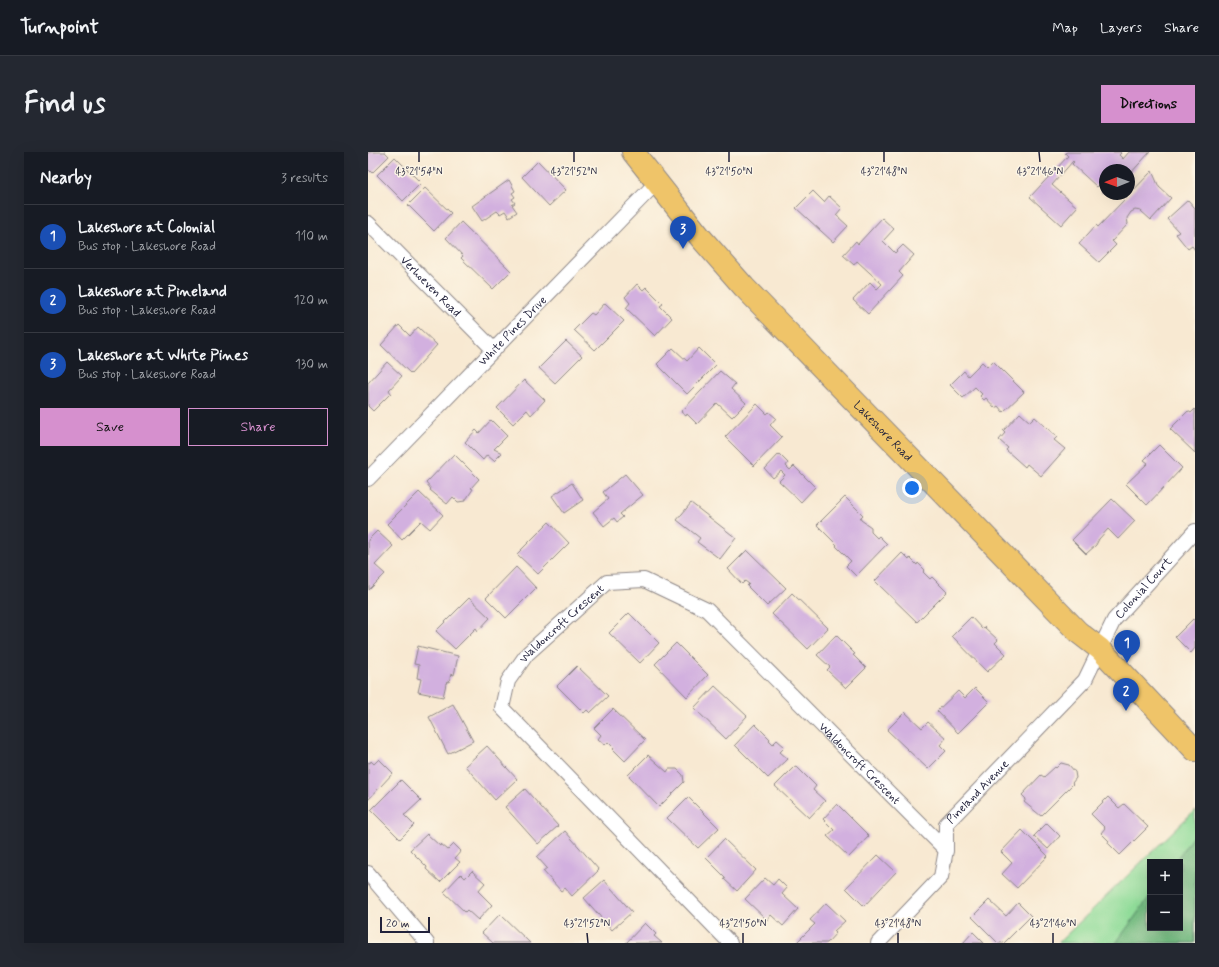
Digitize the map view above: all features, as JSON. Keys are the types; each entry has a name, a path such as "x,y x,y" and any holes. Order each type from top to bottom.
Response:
{"main road":[{"name":"Lakeshore Road","path":"634,152 701,238 760,304 1078,632 1100,649 1195,750"}],"street":[{"name":"White Pines Drive","path":"368,479 657,182"},
{"name":"Verhoeven Road","path":"368,223 494,350"},
{"name":"Colonial Court","path":"1100,649 1114,620 1195,531"},
{"name":"Waldoncroft Crescent","path":"730,943 502,708 508,681 527,654 607,582 644,580 707,610 946,850"},
{"name":"Pineland Avenue","path":"878,943 940,877 946,850 946,824 1085,680 1100,649"},
{"path":"368,873 427,943"}],"green space":[{"path":"1195,810 1195,943 1058,943"},
{"path":"1195,833 1195,943 1116,943 1147,900 1147,931 1183,931 1183,859 1177,859"}],"building":[{"path":"368,152 385,152 389,156 372,173 368,169"},
{"path":"1120,152 1121,153 1119,155 1123,159 1129,152 1150,152 1135,168 1135,164 1099,164 1099,185 1097,187 1072,164 1074,162 1073,161 1052,185 1077,207 1061,225 1030,197 1068,156 1065,153"},
{"path":"395,157 421,183 403,201 377,175"},
{"path":"538,161 566,190 549,206 522,177"},
{"path":"1152,171 1159,187 1171,198 1151,220 1141,211 1135,210 1131,212 1127,218 1128,224 1112,241 1116,245 1099,262 1079,244 1096,225 1098,227 1124,200 1135,200 1135,189"},
{"path":"509,180 515,191 512,193 515,197 512,199 515,203 512,205 517,212 509,217 505,211 500,214 497,211 482,221 472,206"},
{"path":"425,188 451,213 434,231 408,205"},
{"path":"813,191 824,202 829,196 842,208 836,215 848,226 833,242 796,208"},
{"path":"1188,200 1195,208 1195,250 1192,246 1188,249 1176,234 1179,232 1167,219"},
{"path":"882,218 894,229 883,241 895,253 903,245 914,255 899,272 903,276 868,314 853,300 870,282 877,289 882,284 857,261 854,265 843,255 856,241 858,244"},
{"path":"461,222 511,271 493,289 461,258 463,256 446,238"},
{"path":"637,284 643,290 646,287 663,304 660,306 672,318 655,336 626,308 630,303 625,297"},
{"path":"605,303 624,321 595,350 574,330 591,313 594,315"},
{"path":"399,325 410,336 418,327 437,345 411,374 381,345"},
{"path":"566,341 582,356 555,383 539,368"},
{"path":"673,348 687,361 699,348 716,365 687,394 657,364"},
{"path":"993,361 1024,392 1003,412 998,406 995,408 986,398 984,400 980,396 982,394 975,387 963,398 950,385 964,371 968,376 982,362 987,367"},
{"path":"387,362 402,376 389,390 391,393 373,411 368,406 368,383"},
{"path":"720,371 735,384 731,389 746,403 732,417 717,403 697,424 687,414 686,416 681,412"},
{"path":"524,380 545,400 531,415 527,410 513,424 497,408"},
{"path":"757,404 767,414 769,412 776,418 770,425 782,437 754,466 725,437"},
{"path":"1195,409 1195,453 1170,429 1188,411 1191,413"},
{"path":"1020,413 1030,422 1035,417 1057,437 1054,440 1065,449 1041,476 1027,464 1025,467 1006,450 1008,448 999,440 1005,433 1003,431"},
{"path":"491,420 507,436 494,449 502,453 494,461 487,455 483,460 465,442 476,430 479,433"},
{"path":"1159,445 1182,468 1147,505 1126,484 1148,463 1144,460"},
{"path":"454,454 479,479 471,488 473,489 465,501 458,502 453,497 447,504 430,490 431,489 426,483"},
{"path":"779,454 788,463 786,466 790,470 794,466 815,487 801,502 779,481 785,475 781,471 773,478 765,469"},
{"path":"625,474 643,495 620,514 623,517 617,522 614,518 604,526 593,512 608,499 603,492"},
{"path":"572,483 583,500 564,513 552,496"},
{"path":"419,492 443,515 430,529 421,521 402,540 387,524"},
{"path":"845,497 863,515 860,518 871,527 871,532 877,538 879,536 887,544 856,576 846,566 851,561 817,525"},
{"path":"1112,499 1135,521 1118,539 1108,529 1096,545 1086,554 1072,540"},
{"path":"691,503 736,538 720,559 697,542 700,538 677,520"},
{"path":"549,522 569,543 538,574 517,554"},
{"path":"377,531 393,546 375,565 385,574 369,590 368,540"},
{"path":"747,550 786,588 767,606 747,586 749,584 745,581 742,584 728,569"},
{"path":"902,553 917,565 918,563 925,570 923,572 930,579 932,577 947,592 917,622 875,581"},
{"path":"516,567 536,588 506,618 486,598"},
{"path":"792,593 828,628 808,649 772,614"},
{"path":"469,598 490,618 478,631 476,628 455,649 436,631"},
{"path":"629,613 659,643 640,663 609,633"},
{"path":"971,617 982,629 984,627 998,640 995,643 1006,654 987,672 952,636"},
{"path":"1193,619 1195,621 1195,648 1191,653 1175,637"},
{"path":"836,635 855,654 853,655 866,668 846,688 827,670 830,667 817,655"},
{"path":"676,643 708,675 687,697 655,664"},
{"path":"418,646 458,656 454,675 451,674 449,682 447,681 443,697 418,692 421,679 417,678 419,665 414,664"},
{"path":"577,666 608,696 590,713 587,710 584,713 557,686"},
{"path":"715,686 747,716 726,739 694,708"},
{"path":"975,688 989,702 958,733 937,711 958,691 965,698"},
{"path":"453,704 473,741 448,754 429,717"},
{"path":"613,709 645,740 625,761 608,742 605,745 598,739 601,735 594,728"},
{"path":"905,712 922,728 928,722 946,738 940,745 946,751 928,769 887,730"},
{"path":"755,724 773,744 777,740 785,747 780,752 788,759 768,778 735,745"},
{"path":"487,746 517,779 495,800 465,766"},
{"path":"648,755 667,772 669,769 677,769 683,775 684,782 659,807 628,775"},
{"path":"379,759 393,773 368,800 368,762 370,763 371,761 374,764"},
{"path":"1061,763 1069,765 1075,772 1076,778 1072,783 1073,784 1041,816 1024,802 1026,799 1022,795 1041,775 1044,777"},
{"path":"796,766 816,786 813,790 825,801 809,818 775,786"},
{"path":"401,780 421,800 404,815 414,825 400,839 371,810"},
{"path":"525,789 558,826 538,844 505,807"},
{"path":"688,797 719,828 698,848 667,818"},
{"path":"1108,797 1119,808 1124,804 1148,827 1120,855 1108,843 1109,841 1101,833 1105,828 1091,814"},
{"path":"837,804 869,836 849,857 827,836 834,830 823,819"},
{"path":"1047,823 1060,836 1048,849 1034,836"},
{"path":"1022,830 1048,856 1017,888 1002,874 1012,863 1001,852"},
{"path":"565,831 599,870 572,896 565,888 561,891 543,871 547,868 537,857"},
{"path":"427,834 440,846 441,844 448,850 454,844 461,851 455,858 460,862 440,882 426,869 427,867 410,850"},
{"path":"724,839 756,870 737,891 724,879 726,878 706,858"},
{"path":"878,855 896,872 864,906 846,888"},
{"path":"472,871 485,883 478,891 492,905 478,920 467,910 465,912 444,892 461,874 465,878"},
{"path":"765,878 773,885 778,879 787,888 782,894 798,909 783,926 771,915 767,920 745,899"},
{"path":"604,880 632,912 612,930 584,898"},
{"path":"989,900 1006,916 1018,903 1031,916 1004,943 998,943 972,917"},
{"path":"826,903 845,921 834,931 836,933 827,943 796,943 815,924 810,920"},
{"path":"500,914 530,943 493,943 482,933"},
{"path":"645,923 656,934 654,936 662,943 626,943"},
{"path":"973,932 984,943 963,943"}],"place":[{"name":"Lakeshore at White Pines","path":"683,249"},
{"name":"Lakeshore at Colonial","path":"1127,663"},
{"name":"Lakeshore at Pineland","path":"1126,711"}]}
